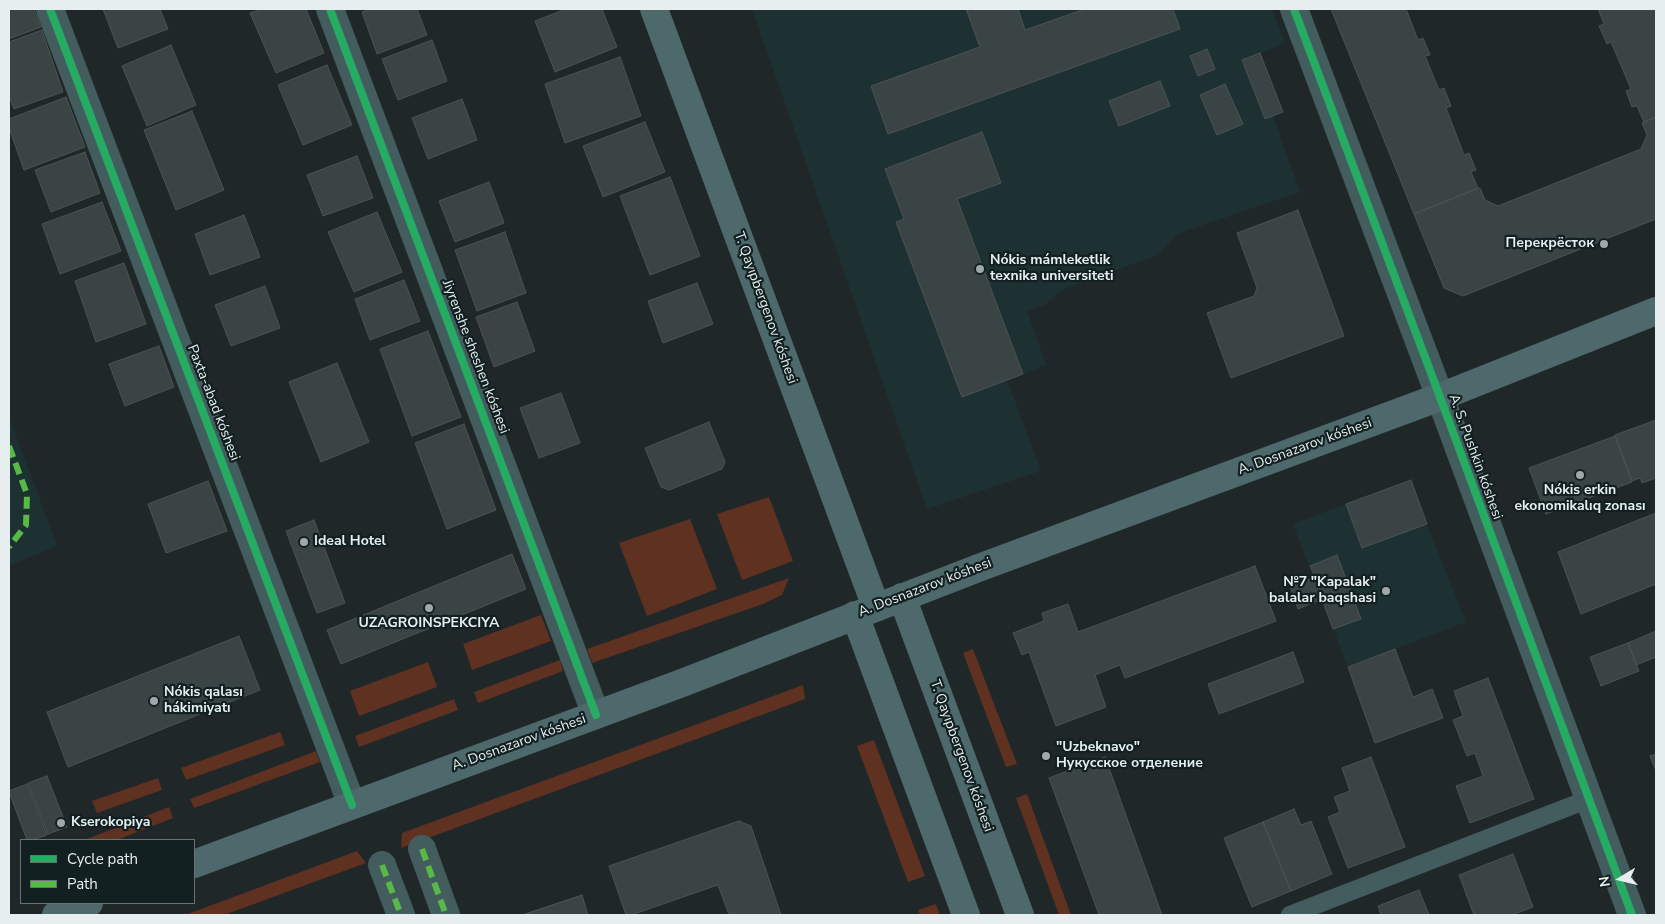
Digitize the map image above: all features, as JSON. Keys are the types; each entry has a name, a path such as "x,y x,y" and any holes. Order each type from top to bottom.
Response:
{"main road":[{"name":"T. Qayıpbergenov kóshesi","path":"654,9 866,611 966,915"},
{"name":"A. Dosnazarov kóshesi","path":"195,864 596,715 866,611 1440,397 1656,311"},
{"name":"T. Qayıpbergenov kóshesi","path":"902,598 1020,915"},
{"path":"56,915 86,904"}],"street":[{"name":"Paxta-abad kóshesi","path":"50,9 352,805"},
{"name":"Jiyrenshe sheshen kóshesi","path":"330,9 596,715"},
{"name":"A. S. Pushkin kóshesi","path":"1294,9 1632,915"},
{"path":"422,849 446,915"},
{"path":"382,865 401,915"}],"lane":[{"path":"1290,915 1589,799"}],"shaded area":[{"name":"Nókis mámleketlik texnika universiteti","path":"752,9 1272,9 1285,43 1242,61 1265,119 1273,116 1300,192 1177,234 1158,255 1063,289 1045,305 1027,311 1046,365 1007,380 1041,471 927,509"},
{"path":"9,416 57,546 9,566"},
{"path":"769,497 793,561 742,580 717,514"},
{"name":"№7 \"Kapalak\" balalar baqshasi","path":"1346,504 1362,548 1427,524 1466,622 1348,667 1293,524"},
{"path":"690,519 717,589 647,616 619,543"},
{"path":"789,578 782,595 763,604 592,663 587,649"},
{"path":"541,615 551,641 472,670 463,644"},
{"path":"973,649 1017,764 1006,767 963,653"},
{"path":"560,660 563,671 478,703 474,692"},
{"path":"428,662 437,687 359,716 350,691"},
{"path":"803,685 805,699 401,848 402,833"},
{"path":"454,699 458,710 359,747 355,736"},
{"path":"280,732 285,745 186,780 181,768"},
{"path":"874,740 925,876 908,882 857,746"},
{"path":"316,751 320,762 194,808 190,799"},
{"path":"158,778 162,790 97,813 92,801"},
{"path":"1027,794 1071,915 1059,915 1016,798"},
{"path":"169,807 173,818 120,839 87,839"},
{"path":"357,851 366,863 224,915 185,915"},
{"path":"936,904 940,915 920,915 918,910"}],"building":[{"path":"9,9 34,9 41,27 9,39"},
{"path":"103,9 160,9 168,29 118,48"},
{"path":"262,9 306,9 324,53 276,73 250,13"},
{"path":"371,9 417,9 427,35 377,54 362,12"},
{"path":"566,9 602,9 617,47 555,72 535,21"},
{"path":"966,9 1018,9 1025,30 1085,9 1173,9 1180,29 888,134 871,86 980,47"},
{"path":"1331,9 1406,9 1418,40 1423,38 1430,55 1425,56 1439,90 1444,88 1451,106 1446,108 1464,155 1469,153 1476,170 1471,172 1478,188 1414,214"},
{"path":"1598,9 1656,9 1656,117 1644,122 1637,106 1632,107 1626,91 1631,89 1611,42 1607,44 1599,26 1604,24"},
{"path":"42,30 63,92 14,109 9,96 9,42"},
{"path":"432,40 447,81 398,100 382,59"},
{"path":"171,45 196,105 147,126 122,66"},
{"path":"1207,49 1215,69 1198,76 1190,56"},
{"path":"1260,53 1283,112 1265,119 1242,60"},
{"path":"620,57 641,116 565,143 545,84"},
{"path":"327,65 352,125 303,145 278,85"},
{"path":"1160,81 1170,106 1119,126 1109,101"},
{"path":"1225,84 1243,124 1217,135 1200,95"},
{"path":"66,97 85,147 24,170 9,128 9,119"},
{"path":"462,99 477,140 428,159 412,118"},
{"path":"192,111 224,190 176,210 144,130"},
{"path":"1656,117 1656,219 1463,296 1444,288 1414,214 1480,188 1485,200 1498,206 1641,149 1647,135 1642,123"},
{"path":"645,122 665,172 603,197 583,146"},
{"path":"982,132 1001,183 957,199 1023,374 962,397 896,222 904,219 885,169"},
{"path":"85,152 100,193 51,212 35,170"},
{"path":"357,156 373,198 323,216 307,175"},
{"path":"670,177 700,256 650,275 620,196"},
{"path":"489,182 504,223 455,242 439,201"},
{"path":"102,202 121,251 60,274 42,224"},
{"path":"1298,210 1344,336 1231,378 1207,313 1254,296 1257,288 1237,233"},
{"path":"377,212 402,272 354,292 328,232"},
{"path":"244,215 260,257 210,275 195,234"},
{"path":"505,232 526,293 477,311 455,250"},
{"path":"124,263 146,324 96,342 75,281"},
{"path":"404,280 420,321 370,340 355,299"},
{"path":"697,283 713,324 663,343 648,301"},
{"path":"265,286 280,328 231,346 215,305"},
{"path":"517,302 535,351 494,367 476,317"},
{"path":"428,331 461,417 412,436 380,349"},
{"path":"159,346 174,387 125,406 109,364"},
{"path":"337,363 369,442 321,462 289,382"},
{"path":"561,393 580,443 539,458 520,408"},
{"path":"1656,420 1656,478 1642,483 1640,478 1632,481 1615,435"},
{"path":"709,422 725,462 722,469 669,490 661,487 645,448"},
{"path":"464,424 496,510 447,529 415,443"},
{"name":"Nókis erkin ekonomikalıq zonası","path":"1615,436 1632,482 1546,514 1529,468"},
{"path":"1411,480 1427,524 1362,548 1346,504"},
{"path":"208,481 227,531 166,553 148,504"},
{"path":"1656,513 1656,584 1581,614 1558,552"},
{"path":"314,520 345,603 317,613 286,531"},
{"name":"UZAGROINSPEKCIYA","path":"512,554 526,589 341,664 327,630"},
{"path":"1337,555 1361,619 1333,629 1322,599 1298,609 1290,586 1315,577 1310,566"},
{"path":"1255,566 1276,621 1125,678 1120,665 1095,675 1106,707 1056,726 1029,652 1022,655 1013,633 1044,621 1042,613 1068,604 1078,632"},
{"path":"1656,631 1656,657 1636,665 1628,643"},
{"name":"Nókis qalası hákimiyatı","path":"239,636 260,690 68,767 47,712"},
{"path":"1628,643 1639,671 1601,686 1590,657"},
{"path":"1395,649 1413,697 1432,689 1443,718 1375,743 1348,667"},
{"path":"1293,652 1304,682 1219,714 1208,684"},
{"path":"1488,678 1534,799 1470,823 1456,786 1483,776 1475,753 1467,756 1453,720 1463,716 1454,691"},
{"path":"1656,754 1656,771 1650,756"},
{"path":"1105,757 1162,915 1099,915 1049,778"},
{"path":"1371,757 1405,847 1348,868 1328,817 1340,812 1334,797 1350,791 1342,768"},
{"path":"47,776 67,827 48,834 28,783"},
{"path":"27,784 47,835 35,839 27,839 9,791"},
{"path":"1294,809 1301,825 1311,821 1332,874 1291,891 1263,822"},
{"path":"739,821 751,826 781,915 729,915 718,885 631,915 626,915 609,866"},
{"path":"1263,822 1291,891 1252,907 1224,838"},
{"path":"1513,854 1533,907 1512,915 1474,915 1459,875"},
{"path":"1419,890 1429,915 1381,915 1378,906"},
{"path":"582,895 588,915 522,915"}],"marked path":[{"path":"9,446 27,494 26,525 9,547"},
{"path":"422,849 446,915"},
{"path":"382,865 401,915"}],"cycle path":[{"path":"50,9 352,805"},
{"path":"330,9 596,715"},
{"path":"1294,9 1632,915"}],"place":[{"name":"Перекрёсток","path":"1604,244"},
{"name":"Nókis mámleketlik texnika universiteti","path":"980,269"},
{"name":"Nókis erkin ekonomikalıq zonası","path":"1580,475"},
{"name":"Ideal Hotel","path":"304,542"},
{"name":"№7 \"Kapalak\" balalar baqshasi","path":"1386,591"},
{"name":"UZAGROINSPEKCIYA","path":"429,608"},
{"name":"Nókis qalası hákimiyatı","path":"154,701"},
{"name":"\"Uzbeknavo\" Нукусское отделение","path":"1046,756"},
{"name":"Kserokopiya","path":"61,823"}]}
